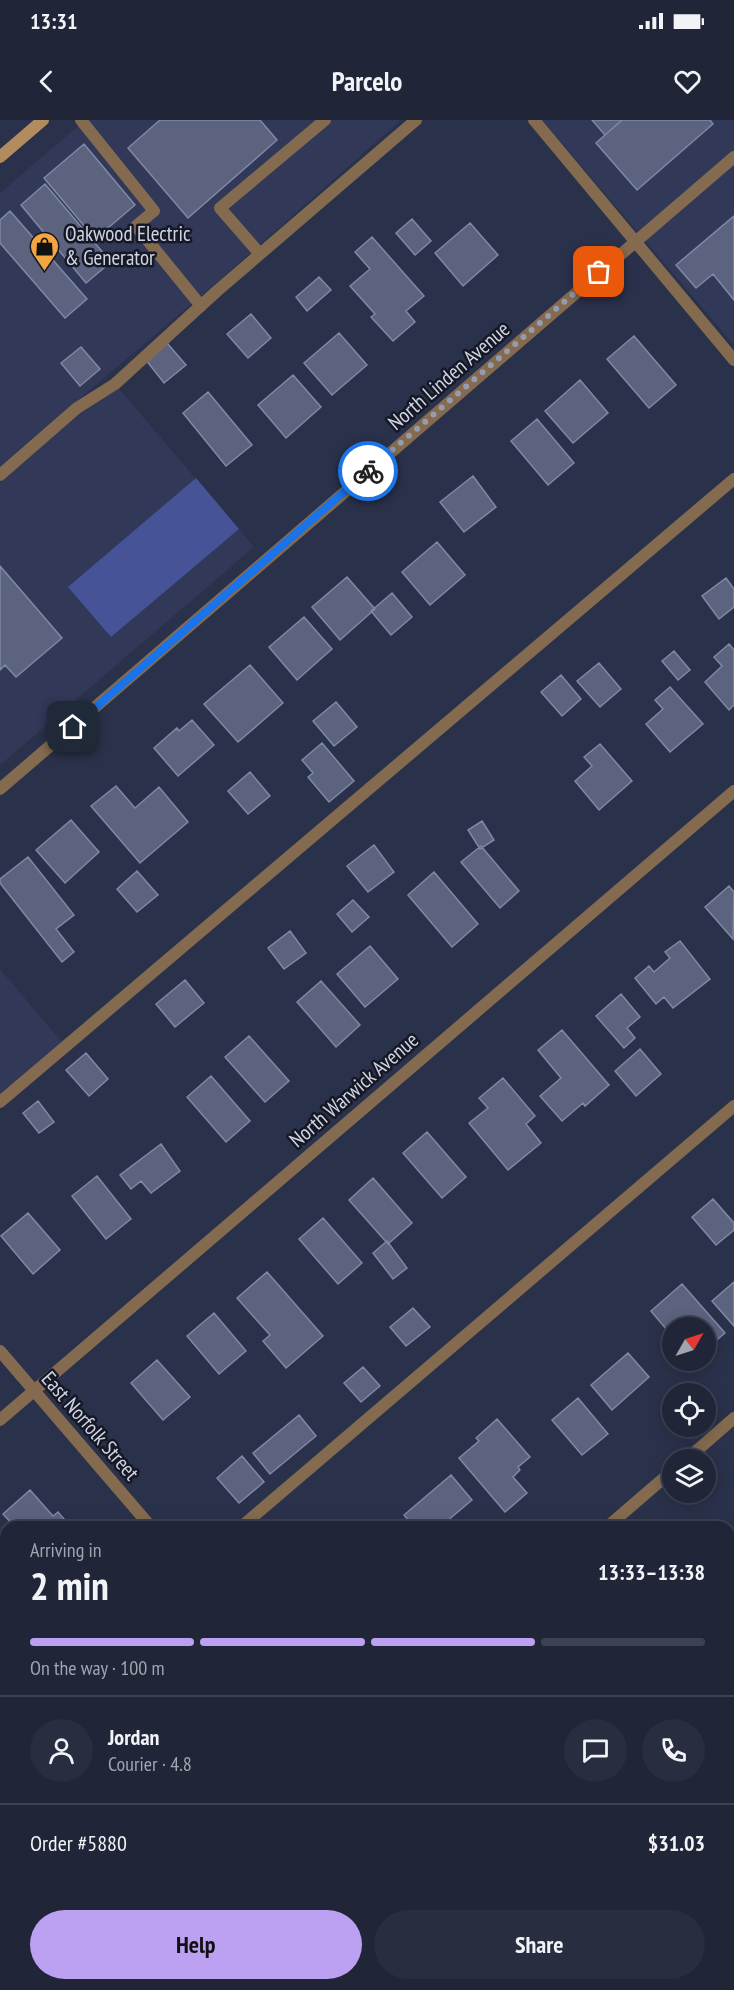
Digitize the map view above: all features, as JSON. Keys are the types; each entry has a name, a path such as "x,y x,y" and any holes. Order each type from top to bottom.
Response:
{"main road":[{"path":"0,157 41,121"}],"street":[{"path":"81,120 154,211 136,226 201,306"},
{"path":"260,254 220,208 325,120"},
{"path":"0,475 77,408 115,384 260,254 416,120"},
{"path":"534,120 734,360"},
{"name":"North Linden Avenue","path":"0,789 734,157"},
{"path":"0,1102 734,479"},
{"name":"North Warwick Avenue","path":"0,1420 734,790"},
{"path":"248,1521 734,1106"},
{"name":"East Norfolk Street","path":"0,1351 146,1521"},
{"path":"699,1449 734,1419"},
{"path":"614,1521 662,1480"}],"shaded area":[{"path":"85,120 401,120 222,278 0,466 0,193"},
{"path":"542,120 734,120 734,345"},
{"path":"115,384 254,547 0,765 0,482"},
{"path":"196,478 239,529 111,637 68,587"},
{"path":"0,969 63,1043 0,1097"}],"building":[{"path":"160,120 260,120 277,140 188,218 128,148"},
{"path":"592,120 622,120 605,135"},
{"path":"622,120 710,120 713,124 637,190 596,143"},
{"path":"84,144 135,205 95,239 44,178"},
{"path":"45,184 111,262 86,283 21,205"},
{"name":"Oakwood Electric & Generator","path":"10,211 87,299 65,318 0,243 0,220"},
{"path":"734,216 734,300 713,274 696,288 676,265"},
{"path":"412,219 431,241 415,255 396,233"},
{"path":"470,223 498,255 463,286 435,253"},
{"path":"372,237 424,296 406,311 415,322 393,341 371,317 375,314 350,286 370,269 355,252"},
{"path":"319,277 331,290 307,311 296,297"},
{"path":"251,314 271,338 248,358 227,334"},
{"path":"339,333 367,365 332,395 304,363"},
{"path":"634,336 676,385 649,408 607,359"},
{"path":"167,343 186,365 164,383 146,360"},
{"path":"81,347 100,369 80,386 61,363"},
{"path":"293,375 321,407 286,438 258,405"},
{"path":"580,380 608,413 573,443 545,411"},
{"path":"208,392 252,445 226,466 183,413"},
{"path":"537,419 574,463 548,485 511,441"},
{"path":"473,476 496,507 464,532 440,502"},
{"path":"437,542 465,575 430,605 402,572"},
{"path":"0,566 62,638 16,677 5,665 0,670"},
{"path":"347,577 375,609 340,640 312,607"},
{"path":"726,578 734,589 734,607 719,619 702,596"},
{"path":"392,593 412,617 391,635 371,611"},
{"path":"304,617 332,649 297,680 269,647"},
{"path":"729,644 734,650 734,705 729,710 705,682 722,666 714,657"},
{"path":"674,651 690,670 678,680 662,661"},
{"path":"599,663 621,689 600,707 577,681"},
{"path":"250,665 283,703 238,742 204,704"},
{"path":"561,675 581,699 562,716 541,692"},
{"path":"670,687 703,724 670,752 646,724 663,709 655,700"},
{"path":"336,702 357,727 334,746 313,721"},
{"path":"192,720 214,745 178,776 154,748 177,728 179,731"},
{"path":"322,743 354,781 329,802 308,777 313,773 302,760"},
{"path":"600,744 632,781 599,810 575,781 592,766 584,757"},
{"path":"250,772 270,796 248,814 228,791"},
{"path":"116,786 135,808 159,787 188,822 140,863 91,806"},
{"path":"71,820 99,852 65,883 36,850"},
{"path":"482,821 494,840 480,849 468,830"},
{"path":"374,845 394,872 368,892 347,866"},
{"path":"481,846 519,891 500,908 461,862"},
{"path":"28,857 74,915 56,929 74,952 62,962 0,883 0,879"},
{"path":"137,871 158,895 137,912 117,889"},
{"path":"434,872 478,924 452,947 408,895"},
{"path":"729,886 734,892 733,939 705,907"},
{"path":"353,900 369,917 352,932 337,914"},
{"path":"290,931 306,953 284,969 268,948"},
{"path":"680,941 710,979 673,1008 664,997 656,1004 635,978 649,966 654,972 670,958 665,952"},
{"path":"370,946 398,979 365,1007 337,974"},
{"path":"185,980 204,1003 175,1027 156,1004"},
{"path":"321,981 360,1025 336,1047 297,1002"},
{"path":"621,994 640,1017 627,1028 635,1038 624,1048 596,1016"},
{"path":"562,1030 609,1085 585,1106 583,1103 562,1121 540,1096 561,1078 538,1050"},
{"path":"249,1036 289,1081 265,1102 225,1057"},
{"path":"640,1049 661,1074 636,1096 615,1071"},
{"path":"86,1053 108,1079 89,1096 66,1070"},
{"path":"211,1076 250,1121 226,1142 187,1097"},
{"path":"503,1078 535,1116 526,1124 541,1143 508,1170 469,1123 488,1108 479,1098"},
{"path":"38,1101 54,1122 39,1133 23,1113"},
{"path":"427,1132 466,1177 442,1198 403,1153"},
{"path":"161,1144 180,1171 151,1193 141,1181 131,1189 120,1175"},
{"path":"97,1176 131,1219 106,1239 72,1196"},
{"path":"373,1178 412,1223 388,1244 349,1200"},
{"path":"713,1199 734,1223 734,1230 716,1245 692,1217"},
{"path":"28,1213 60,1250 33,1274 1,1236"},
{"path":"323,1218 362,1263 338,1284 299,1239"},
{"path":"387,1241 407,1268 393,1279 373,1253"},
{"path":"267,1272 323,1336 286,1368 263,1341 270,1335 237,1298"},
{"path":"734,1282 734,1326 712,1301"},
{"path":"682,1284 711,1317 662,1317 662,1324 651,1311"},
{"path":"413,1308 430,1327 406,1346 390,1327"},
{"path":"214,1313 246,1351 219,1374 187,1336"},
{"path":"716,1323 725,1333 716,1341"},
{"path":"628,1353 649,1377 612,1410 591,1385"},
{"path":"157,1360 190,1397 163,1420 131,1383"},
{"path":"363,1367 380,1386 361,1402 344,1383"},
{"path":"578,1398 608,1434 582,1455 552,1420"},
{"path":"299,1415 316,1436 270,1474 253,1453"},
{"path":"497,1419 530,1457 518,1467 520,1470 513,1477 527,1493 505,1512 459,1458 479,1441 476,1438"},
{"path":"242,1456 264,1482 239,1503 217,1478"},
{"path":"451,1475 472,1500 447,1521 409,1521 404,1515"},
{"path":"30,1490 53,1516 58,1512 66,1521 9,1521 3,1514"}],"way so far":[{"path":"368,471 599,272"}],"place":[{"name":"Oakwood Electric & Generator","path":"44,272"}],"route":[{"path":"73,727 368,471"}]}
